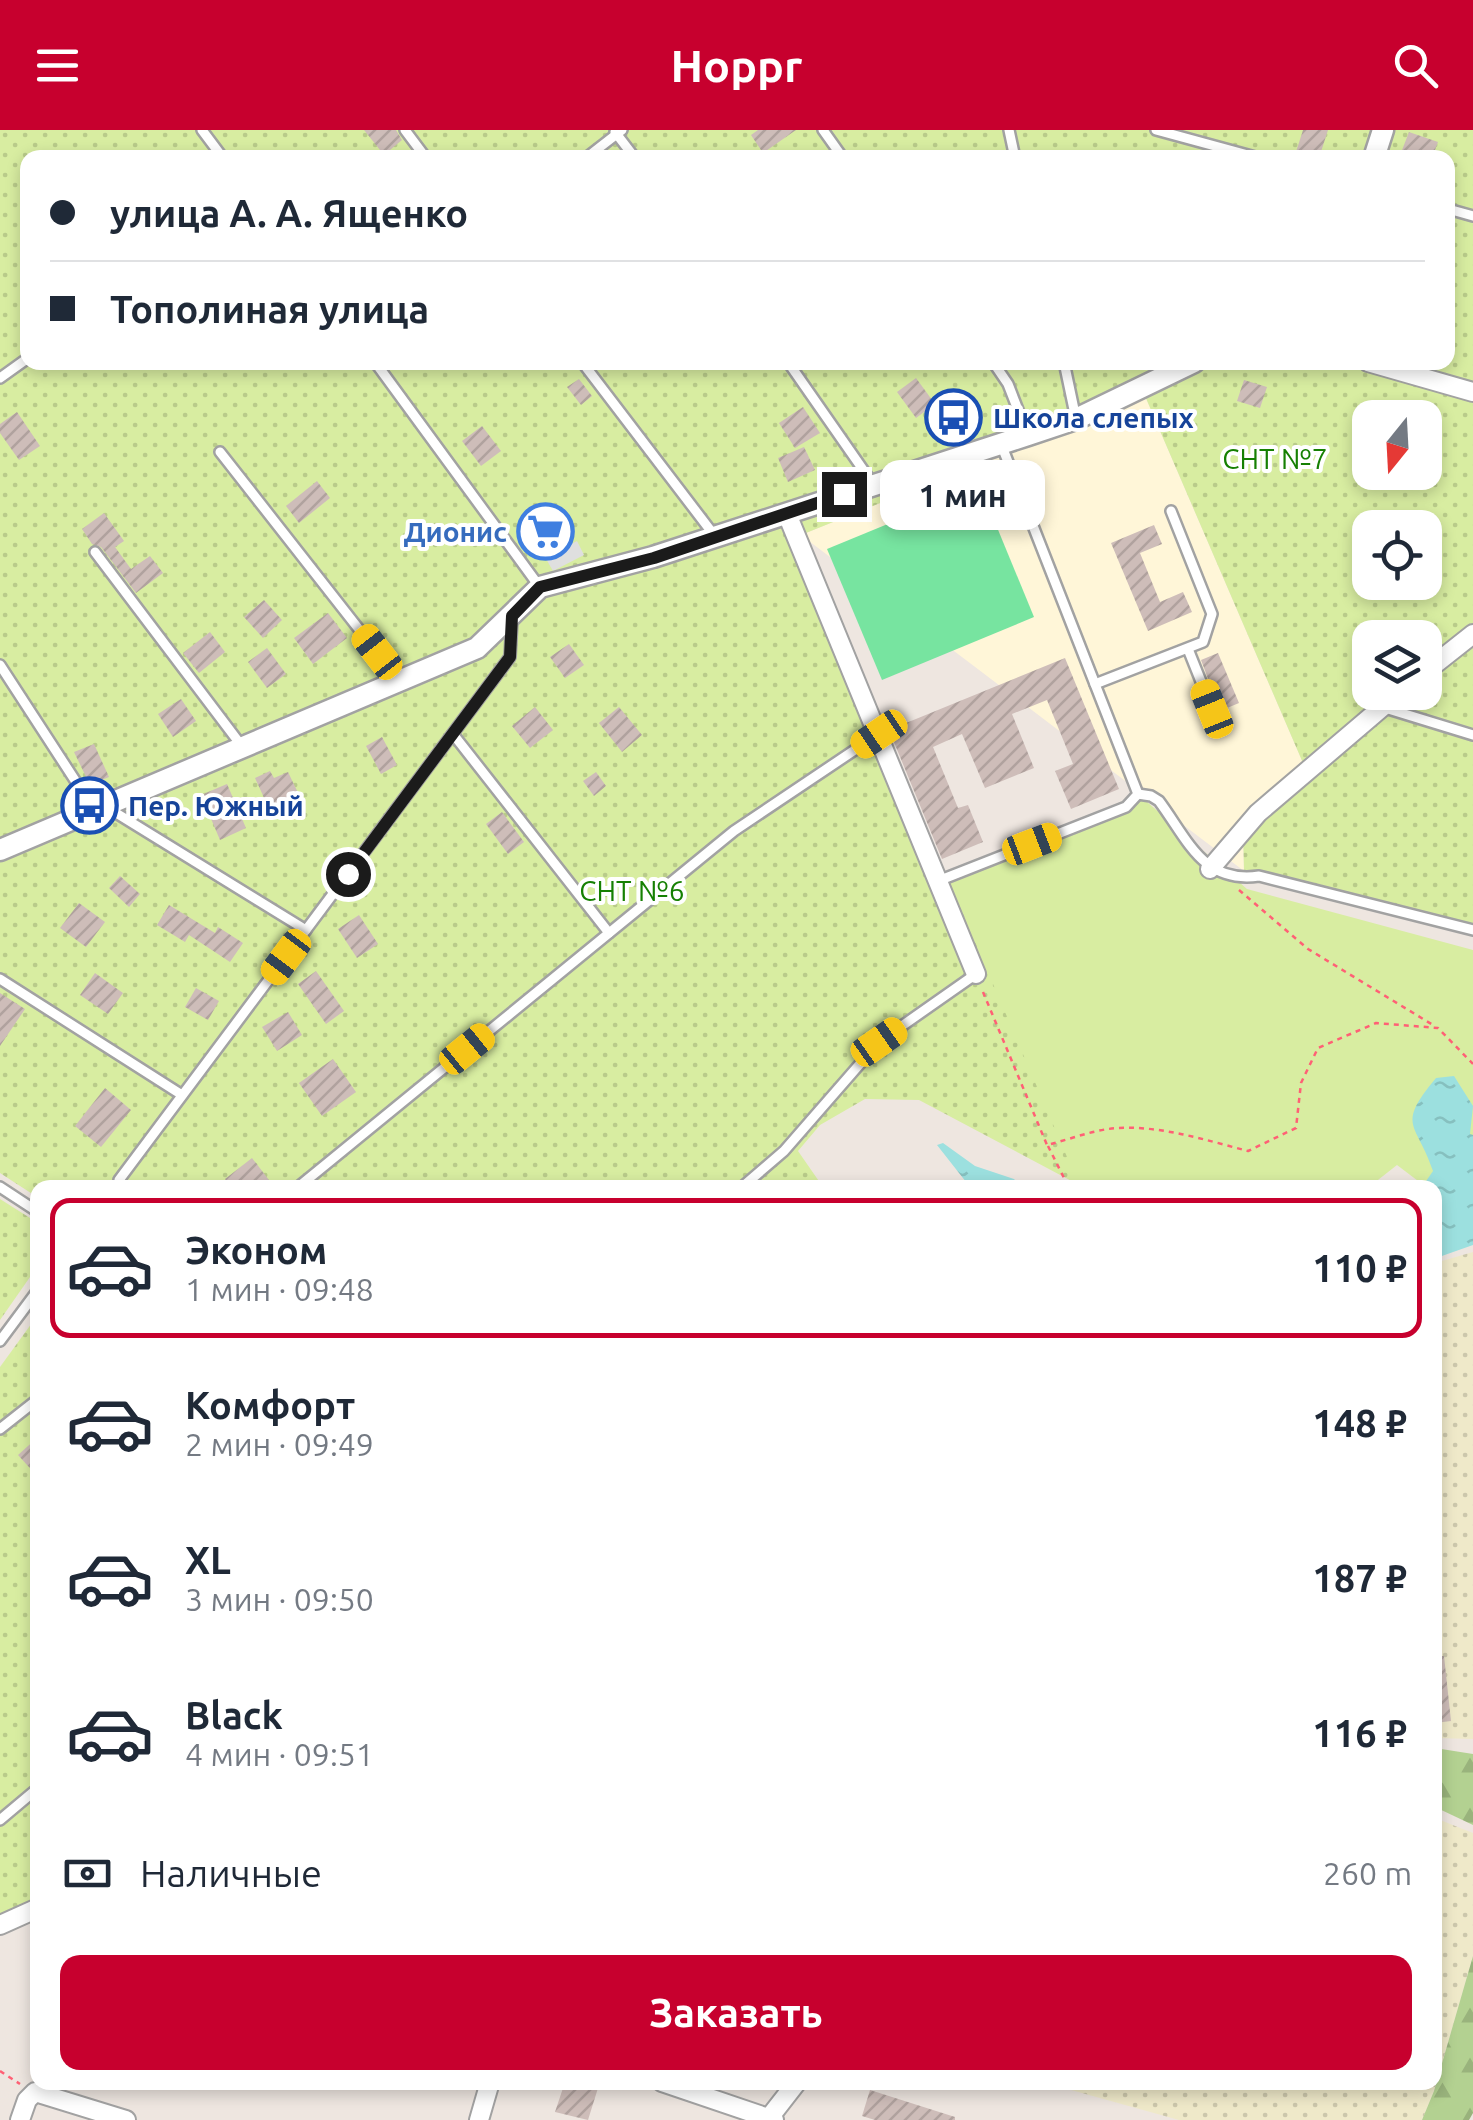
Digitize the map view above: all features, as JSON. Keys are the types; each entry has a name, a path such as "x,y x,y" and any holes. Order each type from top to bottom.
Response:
{"street":[{"path":"0,850 477,648 540,587 654,558 1028,436 1177,370"},
{"path":"1396,370 1473,392"},
{"path":"787,514 976,974"},
{"path":"1442,659 1473,634"},
{"path":"1210,869 1258,813 1378,710"},
{"path":"0,1925 30,1912"},
{"path":"479,2120 488,2090"},
{"path":"686,2090 771,2119 791,2090"},
{"path":"20,2120 34,2092 126,2120"}],"lane":[{"path":"404,130 420,150"},
{"path":"1156,130 1229,150"},
{"path":"595,150 618,131"},
{"path":"381,370 540,587"},
{"path":"588,370 716,537"},
{"path":"794,370 873,484"},
{"path":"998,370 1028,436"},
{"path":"1066,370 1076,418"},
{"path":"1001,444 1138,794"},
{"path":"220,452 400,681"},
{"path":"1095,684 1203,642 1212,614 1171,511"},
{"path":"95,552 242,747"},
{"path":"119,1180 510,657 512,616"},
{"path":"1188,650 1212,709"},
{"path":"0,664 99,808 306,930"},
{"path":"1391,710 1473,734"},
{"path":"453,734 609,934"},
{"path":"307,1180 734,831 879,734"},
{"path":"1138,794 1159,802 1210,869 1229,876 1259,876 1473,930"},
{"path":"938,881 1126,807 1138,794"},
{"path":"751,1180 784,1151 879,1042 976,974"},
{"path":"0,979 182,1095"},
{"path":"0,1187 30,1207"},
{"path":"0,1341 30,1301"},
{"path":"0,1429 30,1405"},
{"path":"0,1820 30,1795"}],"path":[{"path":"1240,891 1308,949 1438,1028 1473,1064"},
{"path":"976,974 1064,1180"},
{"path":"1047,1145 1110,1128 1192,1136 1248,1152 1296,1128 1302,1082 1318,1048 1376,1023 1438,1028"},
{"path":"0,2071 30,2090"}],"shaded area":[{"path":"1145,396 1303,763 1243,829 1244,871 801,535"},
{"path":"577,541 584,555 553,571 545,557"},
{"path":"1473,1252 1473,1739 1442,1738 1442,1261"},
{"path":"1442,1821 1473,1833 1473,1956 1442,2063"},
{"path":"1071,2090 1434,2090 1422,2120 1179,2120"}],"green space":[{"path":"0,130 1473,130 1473,931 1244,871 1243,829 1303,763 1145,396 801,535 1077,1180 1070,1180 919,1100 865,1099 820,1125 798,1151 818,1180 30,1180 30,1192 0,1173"},
{"path":"980,486 1034,617 882,680 827,549"},
{"path":"1138,794 1247,889 1473,950 1473,1225 1442,1195 1442,1180 1417,1180 1397,1165 1378,1180 1073,1180 949,882"},
{"path":"0,1199 30,1218 30,1277 0,1320"},
{"path":"30,1326 30,1903 0,1916 0,1367"},
{"path":"1442,1749 1473,1754 1473,1825 1442,1810"},
{"path":"1473,1956 1473,2113 1469,2120 1422,2120 1434,2090 1442,2090 1442,2063"}],"water":[{"path":"1454,1076 1473,1106 1473,1245 1442,1256 1442,1180 1427,1180 1433,1171 1413,1124 1416,1106 1436,1078"},
{"path":"943,1143 975,1166 1015,1180 964,1180 937,1145"}],"building":[{"path":"364,130 396,130 402,140 390,150 380,150"},
{"path":"758,130 796,130 767,150 761,150 751,135"},
{"path":"1303,130 1328,130 1322,150 1297,150"},
{"path":"1409,132 1438,142 1435,150 1402,150"},
{"path":"916,378 935,404 916,418 897,392"},
{"path":"579,379 592,396 581,405 567,387"},
{"path":"1244,380 1267,387 1260,408 1237,401"},
{"path":"803,407 820,433 795,448 779,423"},
{"path":"17,412 40,446 19,460 0,433 0,424"},
{"path":"482,426 501,451 481,466 462,441"},
{"path":"804,447 815,470 788,482 778,458"},
{"path":"317,481 330,498 299,523 286,506"},
{"name":"Дионис","path":"557,508 574,532 536,556 517,532"},
{"path":"104,513 124,541 115,547 131,569 150,556 163,573 136,593 82,529"},
{"path":"1154,525 1162,544 1140,553 1160,602 1183,592 1192,612 1148,631 1111,543"},
{"path":"264,600 282,620 263,638 244,617"},
{"path":"328,613 347,638 313,664 294,638"},
{"path":"210,632 225,652 199,673 183,653"},
{"path":"569,644 584,665 565,678 550,657"},
{"path":"267,648 286,674 267,688 248,662"},
{"path":"1218,653 1239,703 1220,711 1201,660"},
{"path":"1065,658 1119,789 1071,809 1055,771 1073,764 1047,700 1012,714 1034,768 985,788 962,734 933,747 958,808 968,805 983,842 942,859 889,730"},
{"path":"181,699 196,721 173,737 158,714"},
{"path":"535,707 553,730 530,748 512,726"},
{"path":"619,707 642,735 622,752 599,723"},
{"path":"382,737 397,765 381,774 366,746"},
{"path":"94,744 109,777 90,785 74,752"},
{"path":"270,771 274,778 288,772 301,799 271,813 255,778"},
{"path":"596,772 606,786 594,796 583,781"},
{"path":"227,784 246,828 220,840 201,795"},
{"path":"502,812 524,842 508,854 486,824"},
{"path":"120,876 140,894 129,907 109,888"},
{"path":"79,903 105,922 86,947 60,928"},
{"path":"169,905 215,933 218,927 243,943 230,962 189,935 185,942 157,925"},
{"path":"359,915 378,944 357,958 338,929"},
{"path":"316,971 344,1011 326,1024 298,984"},
{"path":"95,973 123,993 108,1014 80,995"},
{"path":"196,988 219,1001 208,1020 185,1007"},
{"path":"0,993 25,1009 0,1046"},
{"path":"288,1012 302,1035 277,1051 262,1027"},
{"path":"333,1059 356,1092 322,1116 299,1083"},
{"path":"105,1088 131,1110 101,1147 75,1126"},
{"path":"252,1158 269,1180 226,1180"},
{"path":"30,1444 30,1468 18,1455"},
{"path":"1442,1656 1444,1656 1451,1721 1442,1722"},
{"path":"562,2090 597,2090 588,2120 555,2112"},
{"path":"870,2090 955,2120 875,2120 862,2116"}],"place":[{"name":"Школа слепых","path":"954,418"},
{"name":"Дионис","path":"546,532"},
{"name":"Пер. Южный","path":"89,806"}],"route":[{"path":"348,874 510,657 512,616 540,587 654,558 844,494"}],"park label":[{"name":"СНТ №7","path":"1275,459"},
{"name":"СНТ №6","path":"632,891"}]}
